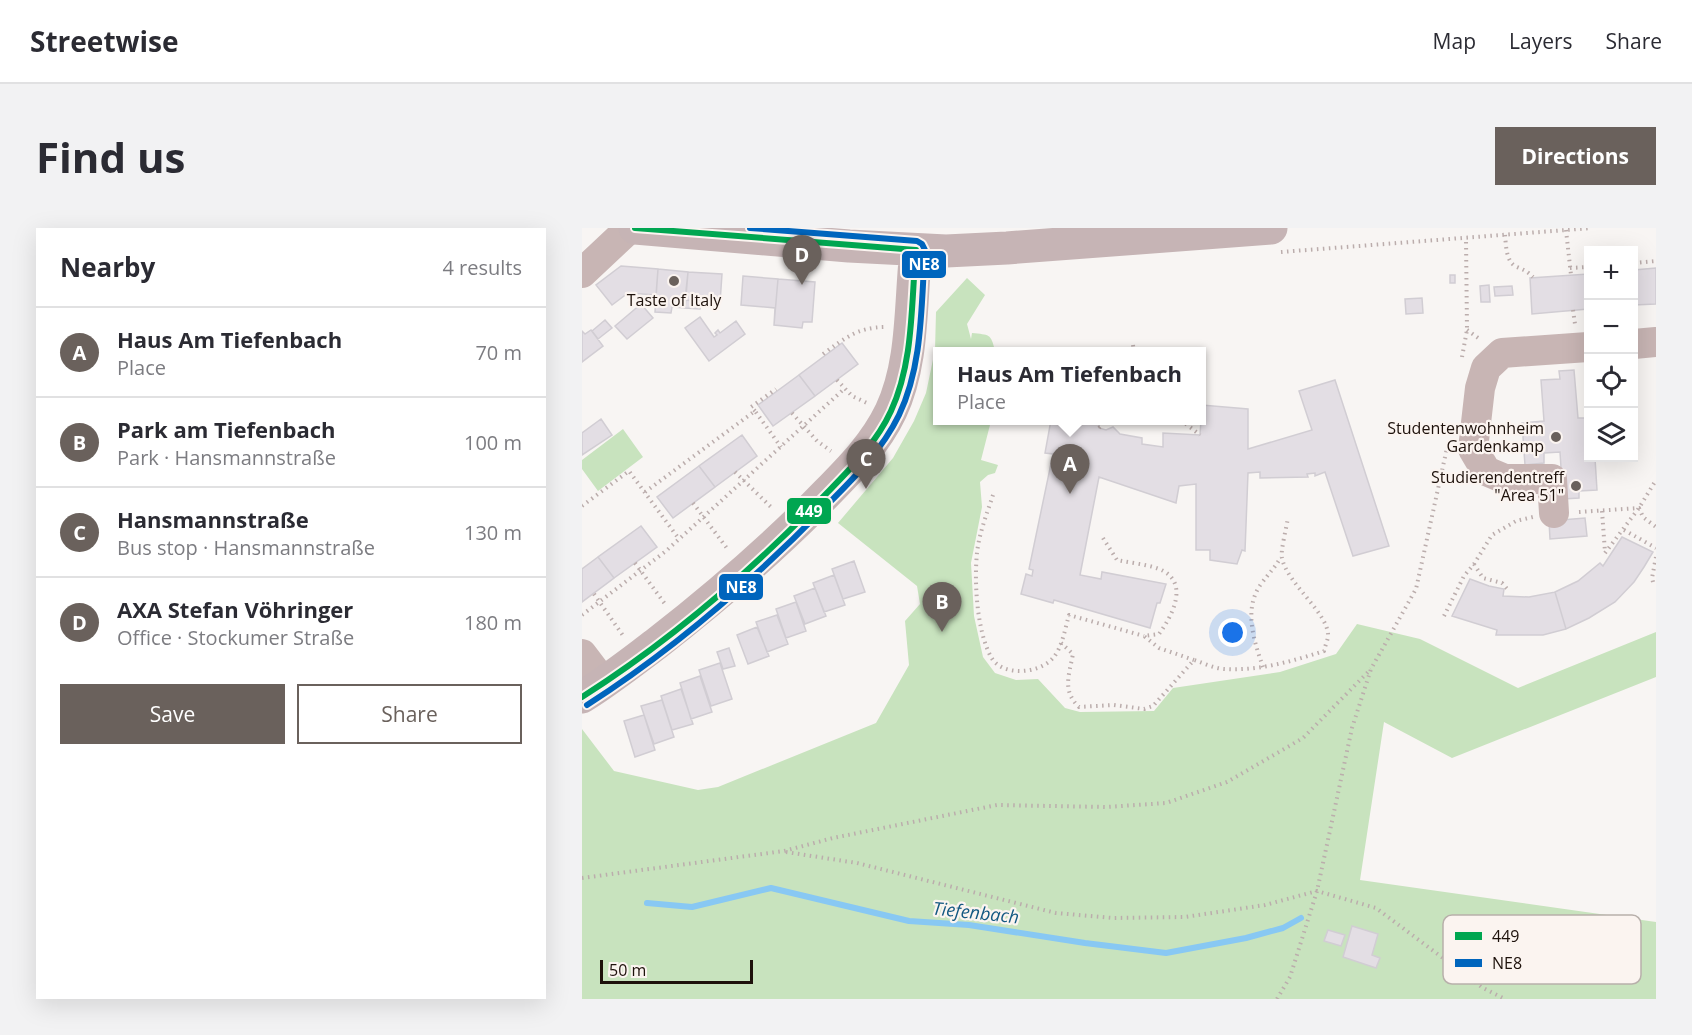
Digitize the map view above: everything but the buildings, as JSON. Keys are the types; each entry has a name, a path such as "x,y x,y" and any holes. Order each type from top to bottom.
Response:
{"main road":[{"path":"635,228 727,232 946,251 1271,228"},
{"path":"593,690 681,625 746,571 855,465 877,436 891,411 904,375 910,328 915,250"}],"street":[{"path":"582,273 630,228"},
{"path":"1638,344 1656,342"},
{"path":"1554,513 1552,479 1505,479 1486,471 1473,449 1480,387 1486,368 1502,353 1584,347"},
{"path":"582,654 593,690"}],"path":[{"path":"1461,363 1467,330 1466,239 1542,230 1592,228"},
{"path":"1566,230 1571,275"},
{"path":"1505,235 1512,264 1525,268 1533,277"},
{"path":"1638,263 1656,261"},
{"path":"1570,268 1584,267"},
{"path":"823,354 852,333 862,329 887,327"},
{"path":"837,380 852,396 868,403"},
{"path":"776,389 751,407 781,447"},
{"path":"582,615 679,539 844,389"},
{"path":"645,492 755,411"},
{"path":"792,413 817,441 834,453"},
{"path":"1187,425 1200,435"},
{"path":"1277,999 1290,977 1317,891 1352,728 1371,669 1416,589 1448,440"},
{"path":"582,506 628,470 679,539"},
{"path":"735,472 777,513"},
{"path":"1602,511 1605,553 1640,508 1656,480"},
{"path":"993,495 977,552 978,611 992,660 1008,670 1035,669 1053,659 1061,643 1068,615 1144,636 1159,634 1170,620 1176,602 1177,588 1171,576 1159,569 1117,560 1103,538"},
{"path":"693,503 732,554"},
{"path":"1444,616 1464,576 1492,535 1516,521 1554,513 1640,508"},
{"path":"1640,508 1644,517 1656,527"},
{"path":"1263,667 1251,625 1253,604 1260,585 1273,572 1281,556 1288,517"},
{"path":"1624,530 1656,548"},
{"path":"1144,636 1159,648 1224,669 1263,667 1324,651 1328,635 1321,616 1299,590 1287,572 1281,556"},
{"path":"1656,557 1652,578 1656,583"},
{"path":"635,563 667,607"},
{"path":"1474,564 1484,578 1502,584 1509,591"},
{"path":"594,594 625,638"},
{"path":"1061,643 1073,654 1068,684 1070,698 1079,707 1114,705 1144,709 1153,706 1194,660"},
{"path":"582,878 784,851 833,838 997,805 1106,807 1166,803 1227,783 1303,738 1371,669"},
{"path":"784,851 857,862 1056,913 1113,918 1185,917 1265,905 1317,891 1376,908 1443,958"},
{"path":"1479,984 1505,999"}],"green space":[{"path":"967,278 985,295 967,324 971,339 972,333 988,336 994,347 935,347 936,312"},
{"path":"933,360 933,425 990,425 981,460 998,465 995,473 988,475 980,482 982,507 971,563 974,616 983,657 995,673 1016,680 1038,679 1065,708 1080,712 1154,711 1173,688 1280,672 1336,654 1357,624 1420,639 1518,688 1656,632 1656,677 1452,758 1384,722 1360,880 1607,915 1443,915 1443,984 1641,984 1641,920 1656,922 1656,999 582,999 582,729 614,771 698,790 718,787 876,723 909,665 905,621 920,604 917,586 838,523 893,458 914,421 926,393"},
{"path":"623,429 643,457 598,491 582,469 582,460"}],"waterway":[{"name":"Tiefenbach","path":"647,903 692,907 771,888 909,921 969,925 1166,953 1246,938 1283,928 1301,918"}],"transit line":[{"name":"449","path":"635,228 916,250"},
{"name":"NE8","path":"587,705 651,661 713,611 801,531 848,484 876,451 892,428 907,396 920,334 925,250 922,244 917,241 750,228"},
{"name":"449","path":"582,697 645,654 736,580 850,469 877,436 891,411 904,372 910,332 916,250"}],"place":[{"name":"Taste of Italy","path":"674,281"},
{"name":"AXA Stefan Vöhringer","path":"802,285"},
{"name":"Studentenwohnheim Gardenkamp","path":"1556,437"},
{"name":"Studierendentreff \"Area 51\"","path":"1576,486"},
{"name":"Hansmannstraße","path":"866,489"},
{"name":"Haus Am Tiefenbach","path":"1070,494"},
{"name":"Park am Tiefenbach","path":"942,632"}]}
